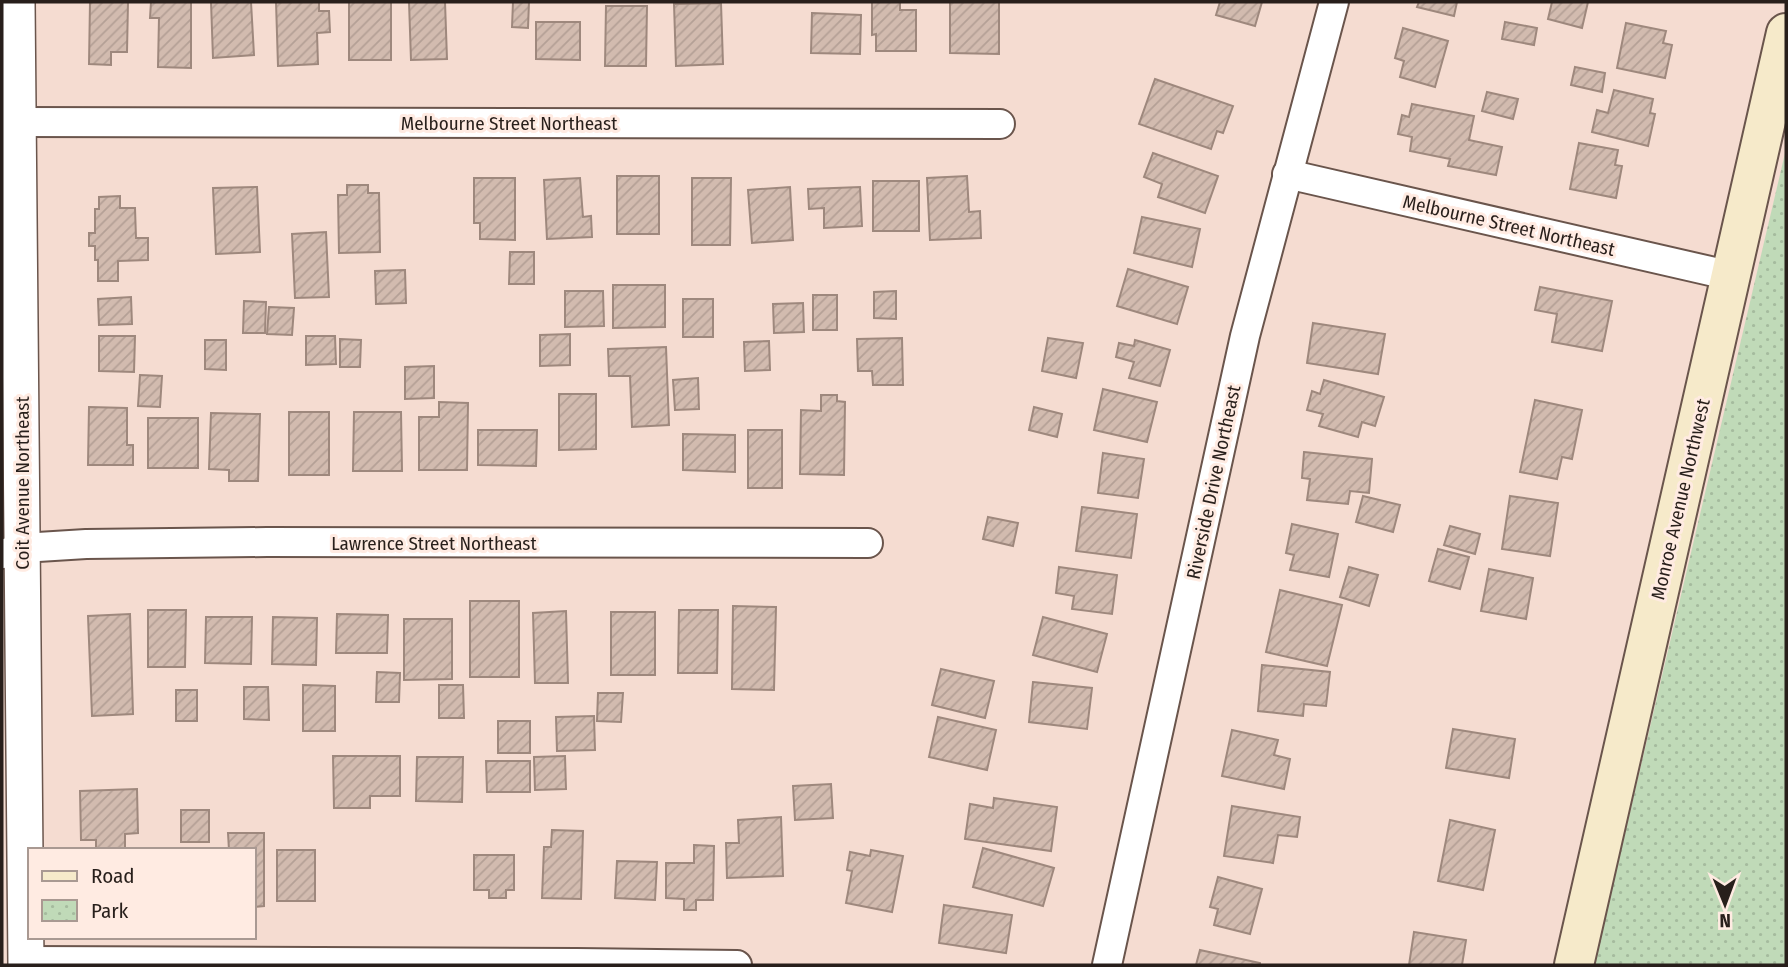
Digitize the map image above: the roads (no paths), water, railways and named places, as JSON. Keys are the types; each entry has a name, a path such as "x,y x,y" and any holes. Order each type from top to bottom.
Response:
{"main road":[{"name":"Monroe Avenue Northwest","path":"1574,965 1786,33"}],"street":[{"name":"Coit Avenue Northeast","path":"17,2 19,122 12,551 25,963"},
{"name":"Riverside Drive Northeast","path":"1107,965 1245,336 1334,2"},
{"name":"Melbourne Street Northeast","path":"19,122 1000,124"},
{"name":"Melbourne Street Northeast","path":"1287,174 1732,276"},
{"name":"Lawrence Street Northeast","path":"12,551 86,544 267,542 868,543"},
{"path":"25,963 577,962 737,965"}]}
